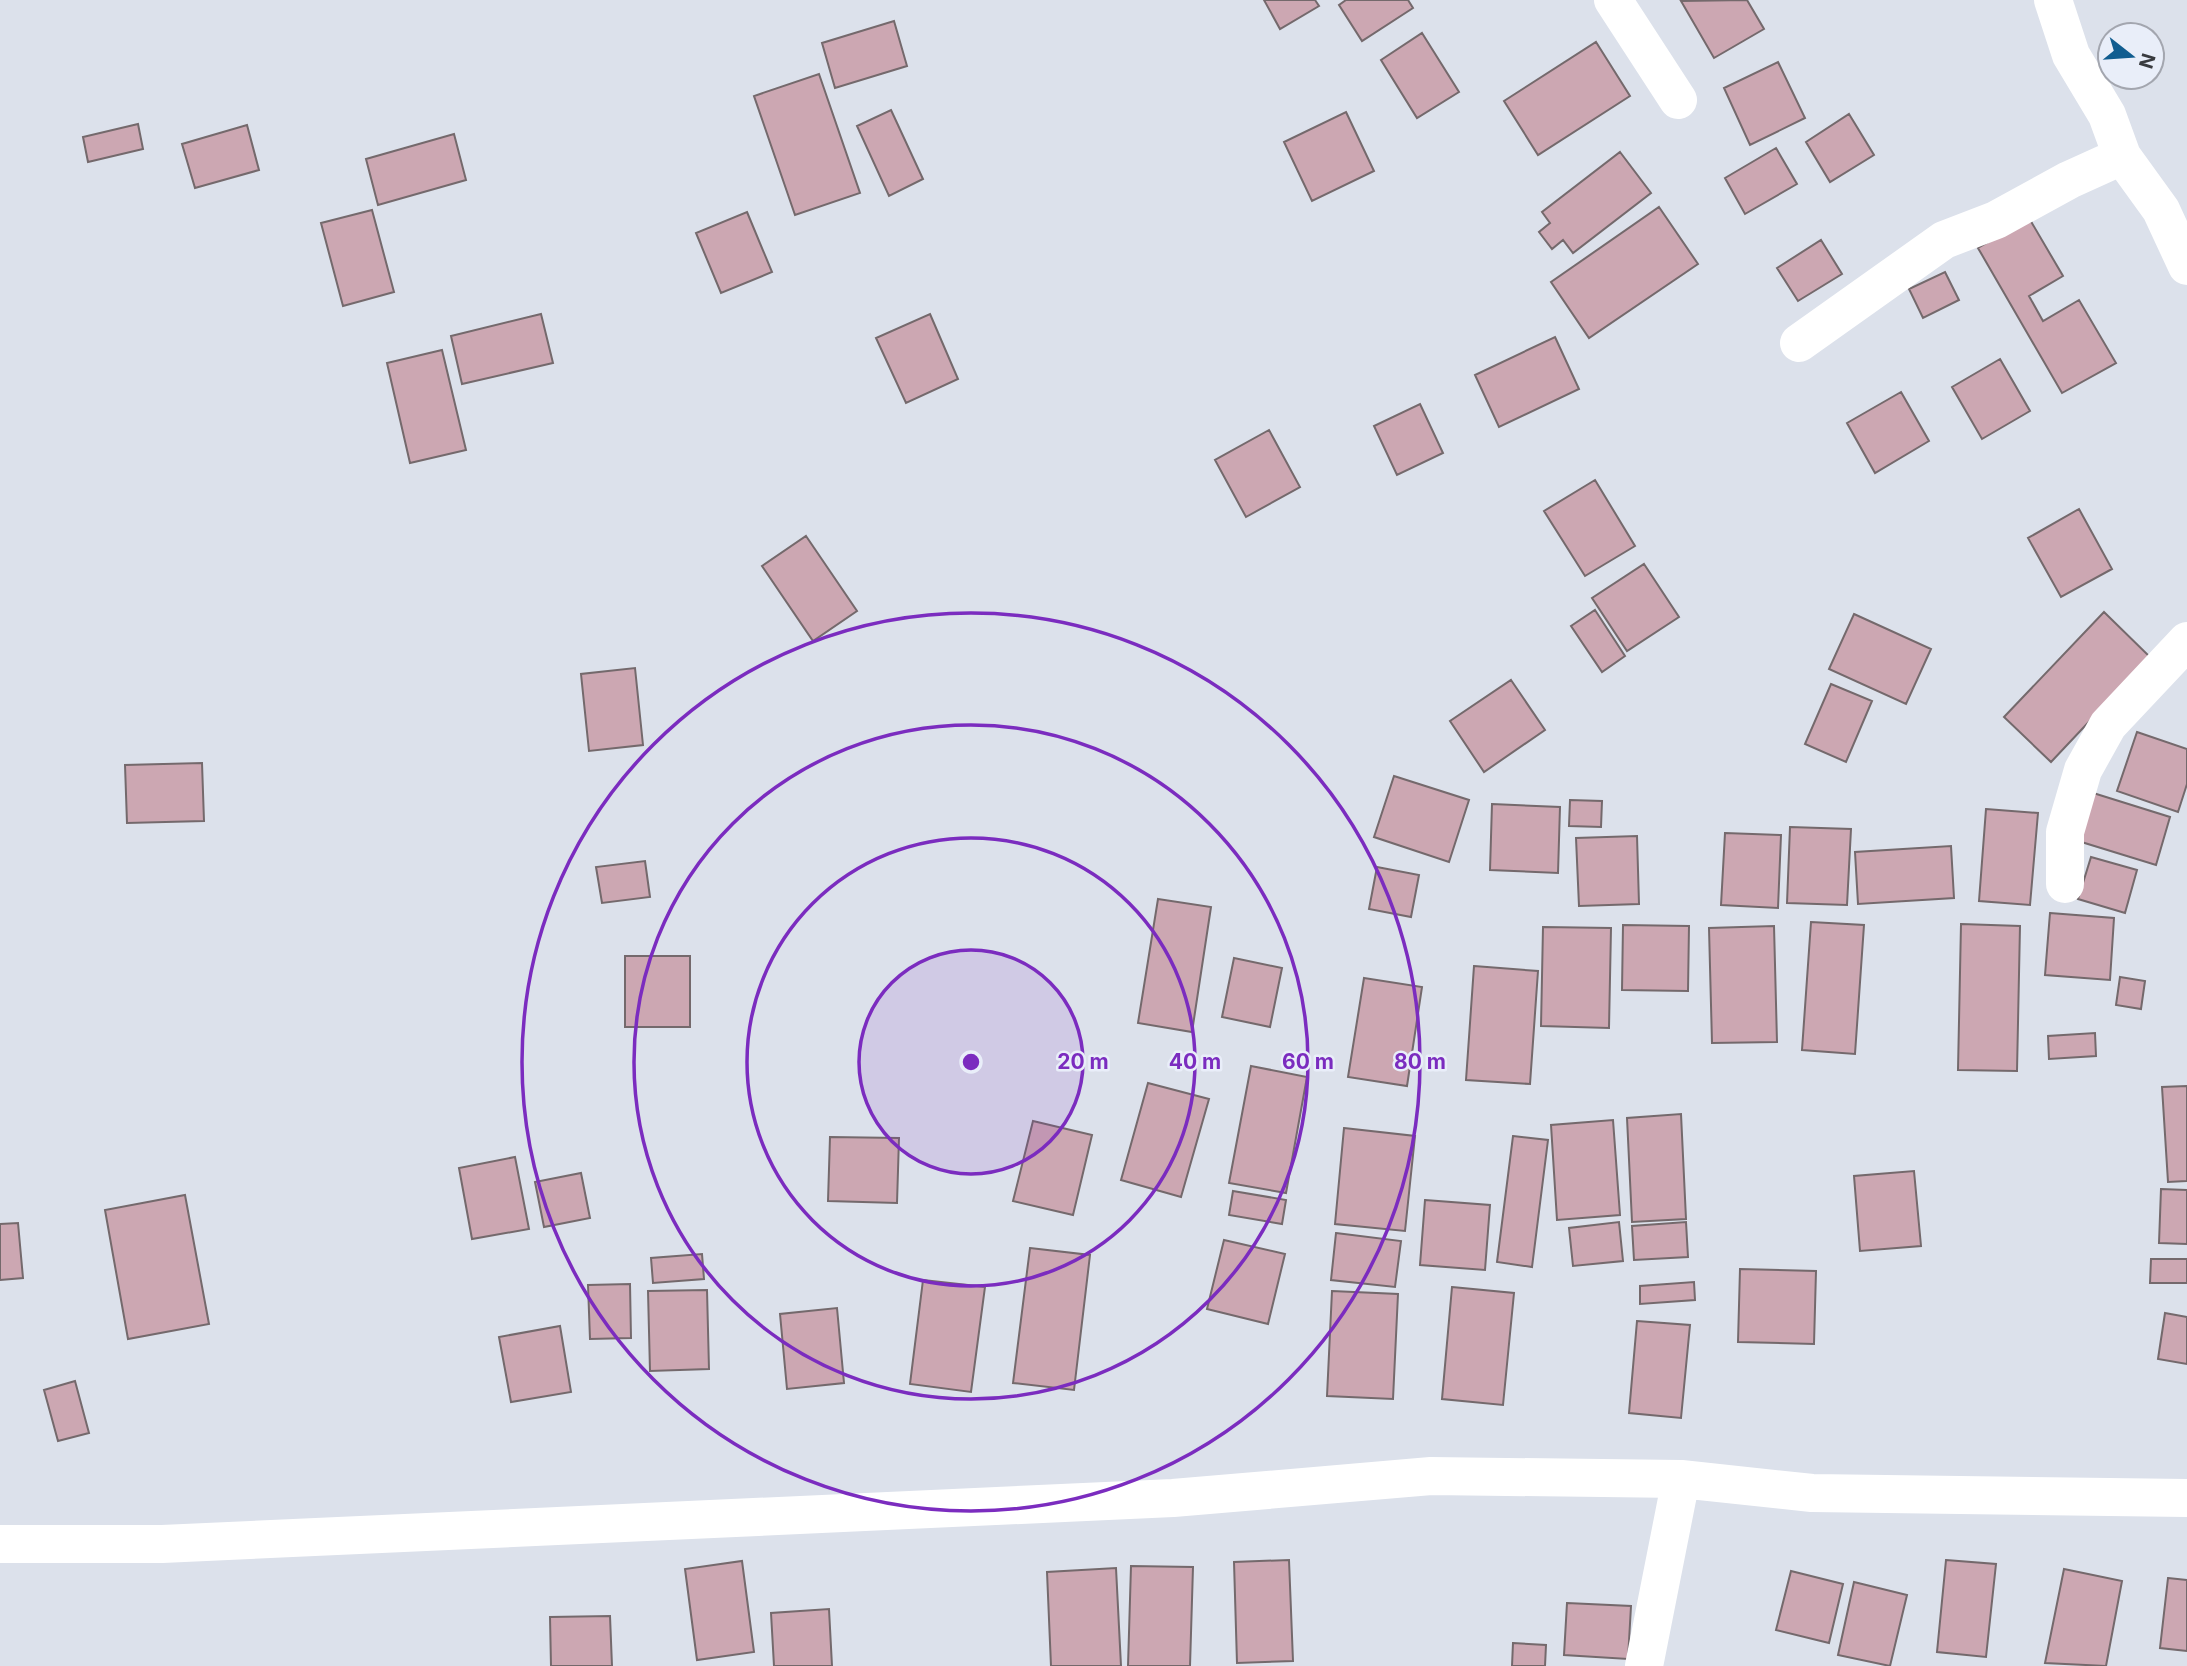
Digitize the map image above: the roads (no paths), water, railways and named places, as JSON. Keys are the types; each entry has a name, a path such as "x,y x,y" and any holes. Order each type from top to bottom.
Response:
{"street":[{"path":"1613,0 1678,100"},
{"path":"2053,0 2071,55 2107,115 2122,156 2161,210 2187,265"},
{"path":"1799,343 1944,240 1996,220 2069,180 2122,156"},
{"path":"2065,884 2065,832 2083,770 2108,725 2187,641"},
{"path":"0,1544 176,1543 1145,1499 1431,1476 1681,1479 1812,1493 2187,1498"},
{"path":"1644,1666 1681,1479"}]}
